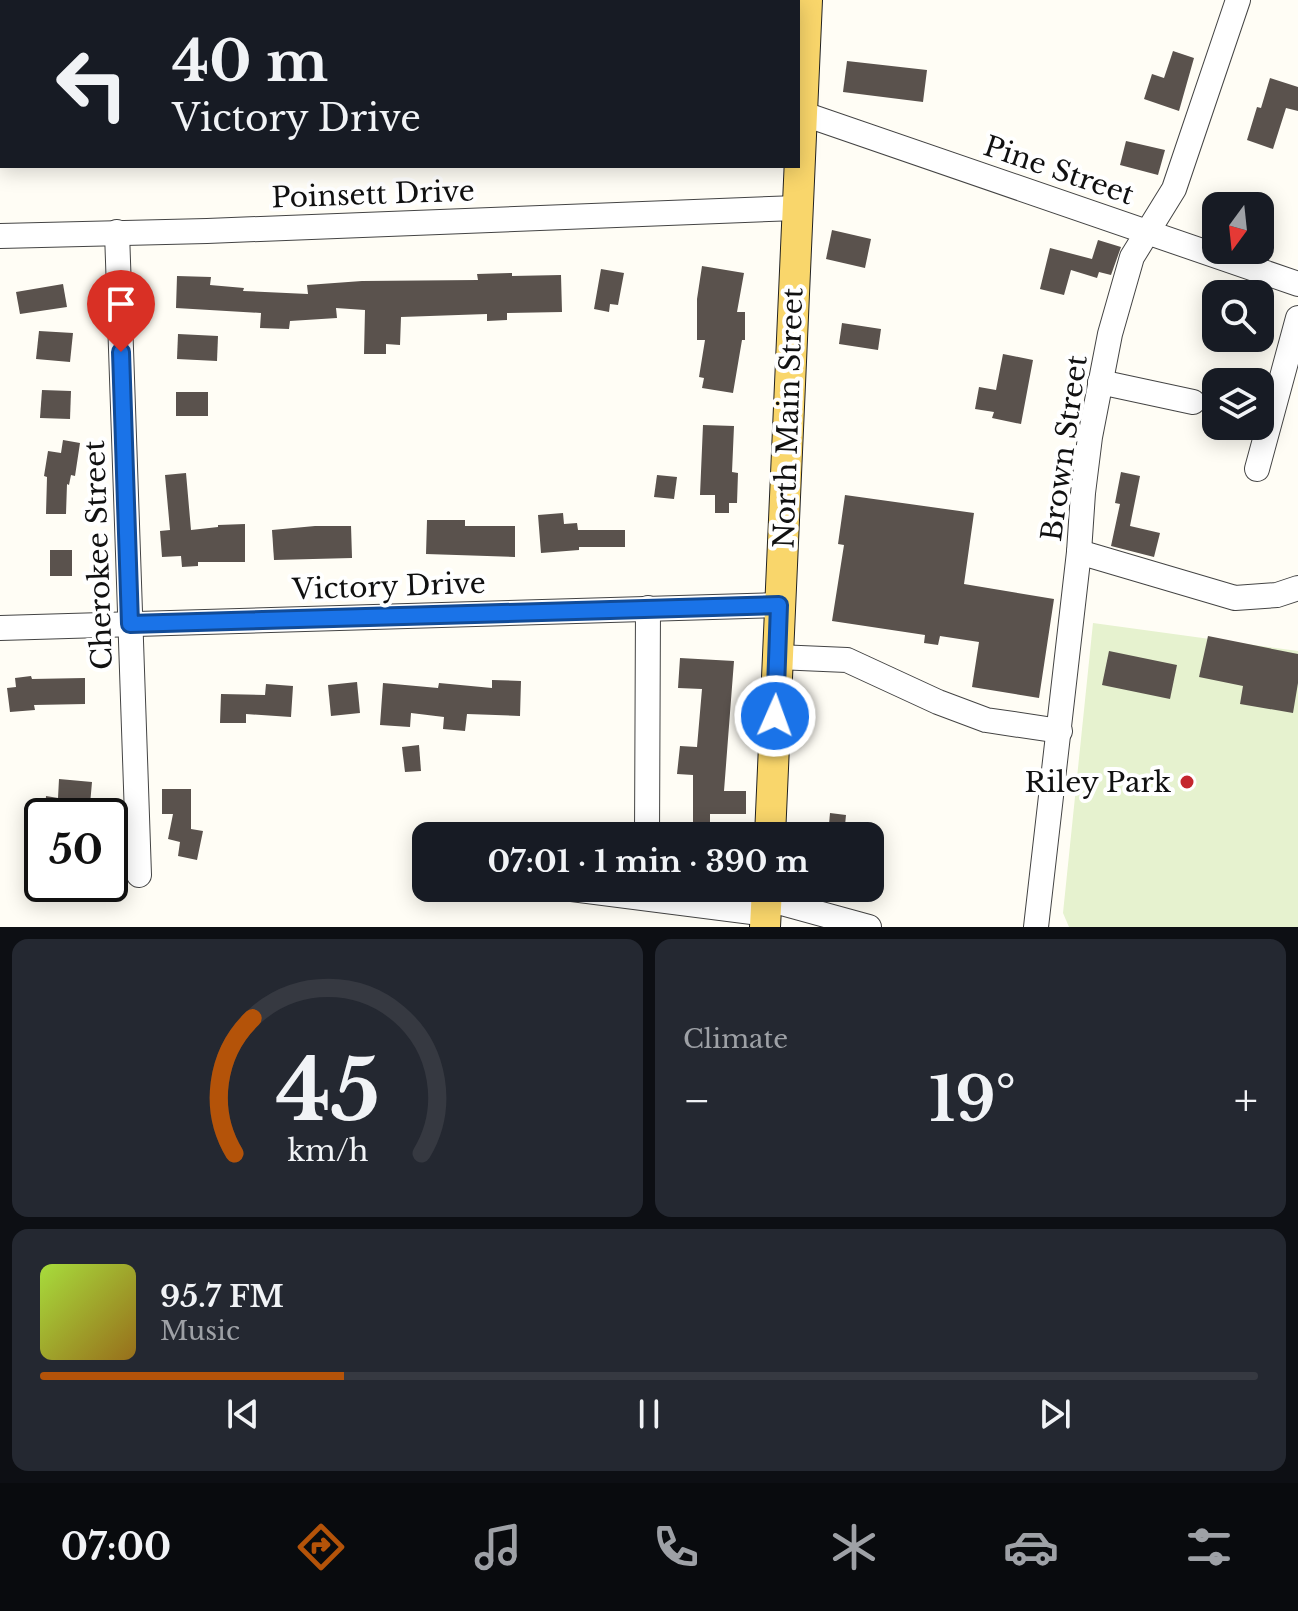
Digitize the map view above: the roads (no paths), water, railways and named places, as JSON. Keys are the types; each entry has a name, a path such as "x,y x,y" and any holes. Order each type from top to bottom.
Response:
{"main road":[{"name":"North Main Street","path":"800,137 807,0"},
{"name":"North Main Street","path":"771,822 799,168"}],"street":[{"name":"Brown Street","path":"1036,927 1060,731 1083,493 1110,334 1132,257 1174,189 1238,0"},
{"name":"Pine Street","path":"801,113 1298,284"},
{"name":"Poinsett Drive","path":"0,236 797,208"},
{"name":"Cherokee Street","path":"117,232 139,875"},
{"path":"1257,469 1298,318"},
{"path":"1100,382 1193,402"},
{"path":"1079,552 1235,598 1277,595 1298,588"},
{"name":"Victory Drive","path":"0,628 779,605"},
{"path":"647,822 648,608"},
{"path":"777,657 847,660 938,702 986,720 1060,731"},
{"path":"713,902 766,907 869,927"}],"place":[{"name":"Riley Park","path":"1187,782"}]}
